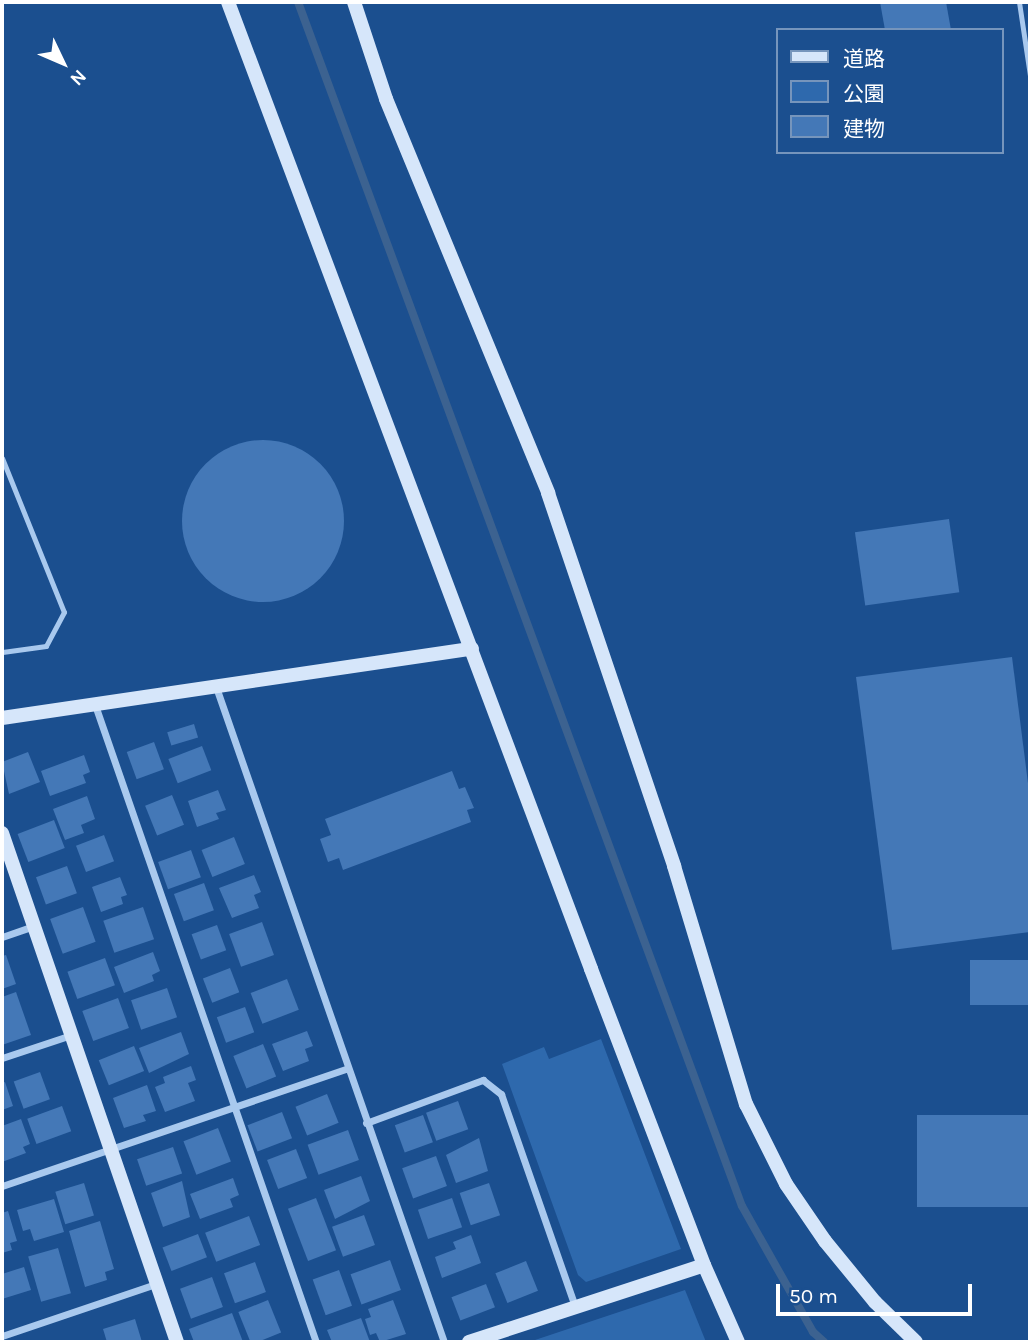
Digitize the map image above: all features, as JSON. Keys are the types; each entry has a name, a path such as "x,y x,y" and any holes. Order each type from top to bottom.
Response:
{"street":[{"path":"228,2 704,1265 738,1342"},
{"path":"354,2 386,99 548,494 674,866 746,1104 786,1184 825,1241 875,1302 916,1342"},
{"path":"2,718 472,649"},
{"path":"216,687 346,1069 444,1342"},
{"path":"95,704 316,1342"},
{"path":"2,833 177,1342"},
{"path":"2,937 34,926"},
{"path":"2,1058 71,1035"},
{"path":"2,1186 346,1069"},
{"path":"366,1123 483,1080 501,1094 575,1307"},
{"path":"469,1342 704,1265"},
{"path":"2,1336 157,1283"}],"lane":[{"path":"1019,2 1030,76"},
{"path":"2,458 64,612 46,646 2,652"}],"green space":[{"path":"601,1039 681,1249 586,1282 578,1275 502,1064 544,1047 549,1059"},
{"path":"685,1290 706,1342 529,1342"}],"building":[{"path":"880,2 946,2 951,28 885,28"},
{"path":"263,440 294,446 320,464 338,490 344,521 338,552 320,578 294,596 263,602 232,596 206,578 188,552 182,521 188,490 206,464 232,446"},
{"path":"949,519 959,592 865,606 855,532"},
{"path":"1012,657 1030,799 1030,932 892,950 856,677"},
{"path":"194,724 198,737 171,746 167,732"},
{"path":"154,742 164,769 137,779 127,752"},
{"path":"202,746 211,770 178,783 168,759"},
{"path":"28,752 40,782 9,794 2,762"},
{"path":"84,755 90,772 83,775 86,783 50,796 41,771"},
{"path":"452,771 459,789 465,787 474,808 467,810 471,822 343,870 339,858 328,862 320,839 331,835 325,819"},
{"path":"218,790 226,810 216,813 219,819 197,827 188,801"},
{"path":"172,795 184,825 157,836 145,806"},
{"path":"87,796 95,819 81,825 84,833 65,840 53,809"},
{"path":"54,820 65,848 28,862 18,834"},
{"path":"104,835 114,861 86,872 76,846"},
{"path":"234,837 245,864 212,877 202,850"},
{"path":"191,850 201,877 168,889 158,862"},
{"path":"67,866 77,893 46,905 36,877"},
{"path":"254,875 261,892 254,895 259,908 232,918 219,888"},
{"path":"120,877 127,895 121,897 123,904 101,912 92,887"},
{"path":"204,883 214,910 184,921 174,894"},
{"path":"83,907 96,942 63,954 50,919"},
{"path":"143,907 154,939 114,953 103,921"},
{"path":"262,922 274,955 241,967 229,934"},
{"path":"217,925 226,950 201,960 192,934"},
{"path":"153,952 160,971 152,975 154,981 124,993 114,967"},
{"path":"6,955 16,984 2,989 2,956"},
{"path":"105,958 115,985 77,999 67,972"},
{"path":"970,960 1030,960 1030,1005 970,1005"},
{"path":"230,968 239,992 212,1003 203,978"},
{"path":"287,979 299,1010 262,1024 251,993"},
{"path":"167,988 177,1017 141,1030 131,1000"},
{"path":"16,992 31,1035 2,1045 2,997"},
{"path":"118,998 129,1028 93,1041 82,1011"},
{"path":"245,1007 254,1032 226,1043 217,1017"},
{"path":"307,1031 313,1046 305,1049 309,1061 283,1071 272,1044"},
{"path":"181,1032 189,1054 149,1073 139,1048"},
{"path":"263,1044 276,1076 246,1088 233,1056"},
{"path":"134,1046 144,1071 109,1085 99,1060"},
{"path":"191,1066 196,1080 188,1083 195,1101 165,1112 155,1087 165,1083 163,1077"},
{"path":"40,1072 50,1099 24,1109 14,1082"},
{"path":"5,1082 13,1106 2,1110 2,1083"},
{"path":"147,1085 156,1111 143,1115 146,1121 124,1128 113,1098"},
{"path":"327,1094 339,1123 307,1135 295,1107"},
{"path":"458,1101 468,1129 436,1141 426,1113"},
{"path":"62,1106 71,1131 36,1144 27,1119"},
{"path":"282,1112 292,1138 257,1151 247,1125"},
{"path":"423,1115 433,1142 405,1153 395,1125"},
{"path":"917,1115 1030,1115 1030,1207 917,1207"},
{"path":"21,1119 30,1144 23,1147 26,1153 2,1162 2,1126"},
{"path":"218,1128 231,1162 196,1175 183,1141"},
{"path":"348,1130 359,1160 319,1175 308,1145"},
{"path":"479,1138 488,1171 456,1183 446,1155"},
{"path":"173,1147 182,1173 146,1186 137,1159"},
{"path":"296,1149 307,1178 278,1189 267,1160"},
{"path":"436,1156 447,1186 413,1198 402,1168"},
{"path":"361,1176 370,1201 335,1219 324,1190"},
{"path":"233,1178 239,1195 230,1199 233,1207 200,1219 190,1194"},
{"path":"182,1181 190,1217 163,1227 151,1193"},
{"path":"84,1183 94,1216 65,1224 55,1192"},
{"path":"489,1183 500,1215 471,1225 460,1193"},
{"path":"316,1198 336,1250 308,1261 288,1209"},
{"path":"452,1198 462,1227 428,1239 418,1210"},
{"path":"54,1199 64,1232 34,1241 30,1229 23,1231 17,1210"},
{"path":"8,1211 17,1241 10,1243 12,1250 2,1253 2,1213"},
{"path":"364,1215 375,1245 343,1257 332,1227"},
{"path":"249,1216 260,1245 216,1262 205,1233"},
{"path":"100,1221 114,1269 105,1272 107,1280 85,1287 69,1231"},
{"path":"198,1234 207,1257 171,1271 163,1248"},
{"path":"471,1235 481,1263 442,1278 435,1257 456,1249 453,1242"},
{"path":"58,1248 71,1293 41,1302 28,1257"},
{"path":"390,1260 401,1290 361,1304 351,1274"},
{"path":"526,1261 538,1291 507,1303 495,1273"},
{"path":"255,1262 266,1292 235,1303 224,1273"},
{"path":"24,1267 31,1290 2,1299 2,1274"},
{"path":"339,1270 352,1306 326,1315 313,1280"},
{"path":"212,1277 223,1307 191,1319 180,1289"},
{"path":"486,1284 495,1307 460,1321 451,1297"},
{"path":"268,1300 281,1332 250,1342 238,1312"},
{"path":"393,1300 406,1334 380,1342 376,1333 370,1335 365,1319 371,1317 368,1309"},
{"path":"232,1313 243,1342 194,1342 189,1329"},
{"path":"361,1318 370,1342 332,1342 327,1330"},
{"path":"135,1319 142,1342 107,1342 103,1329"}],"waterway":[{"path":"298,2 742,1206 813,1332 824,1342"}]}
